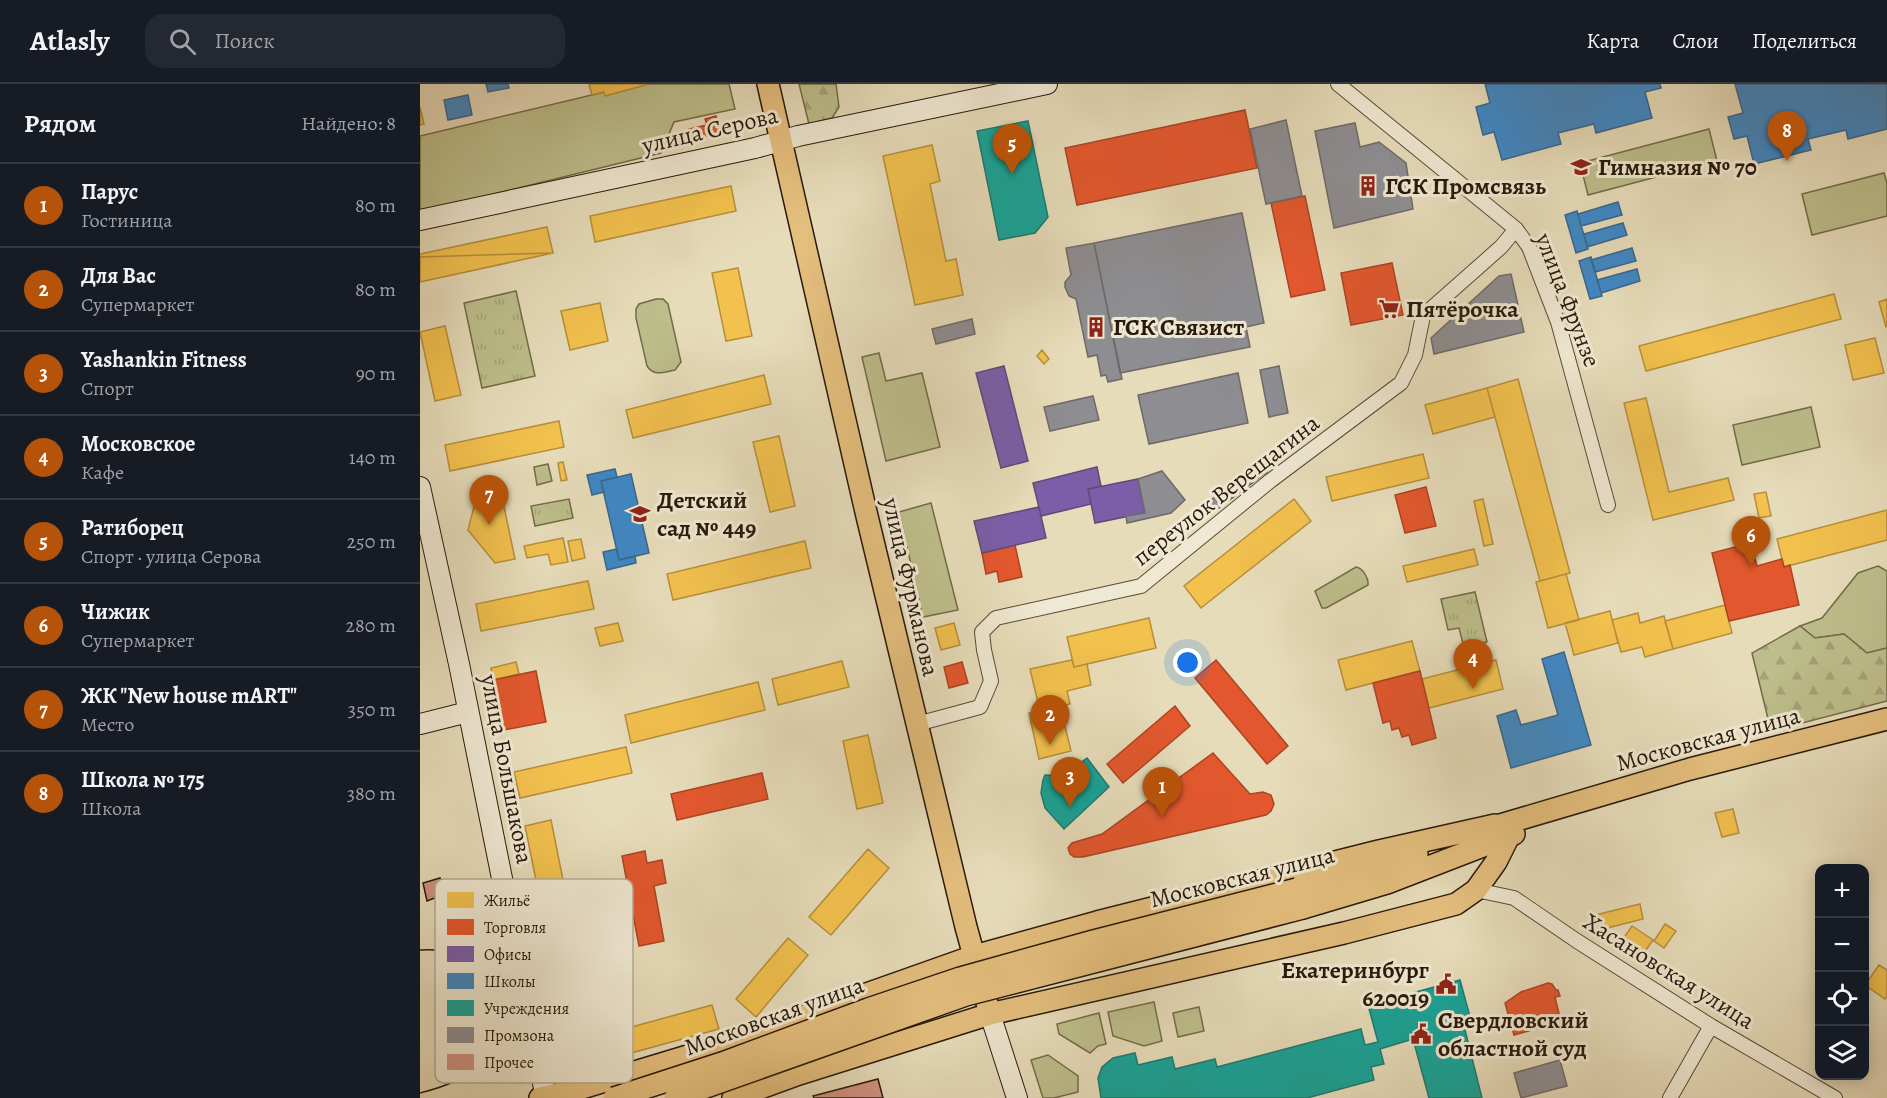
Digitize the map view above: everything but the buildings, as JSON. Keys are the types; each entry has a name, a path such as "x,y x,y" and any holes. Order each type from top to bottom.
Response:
{"main road":[{"name":"улица Фурманова","path":"768,84 917,724 990,1014"},
{"name":"Московская улица","path":"675,1098 966,995 1300,899 1382,867 1690,769 1887,719"},
{"name":"Московская улица","path":"1502,830 1887,734"},
{"path":"633,1073 714,1048 974,956 1187,899 1380,851 1502,830 1496,862 1476,890 1456,904 990,1014 759,1093 733,1098"},
{"name":"Московская улица","path":"614,1098 722,1063 960,978 1093,941 1300,899"},
{"path":"544,1098 598,1083"}],"street":[{"name":"улица Серова","path":"420,220 1047,84"},
{"name":"улица Фрунзе","path":"1338,84 1516,229 1528,247 1558,322 1608,505"},
{"name":"переулок Верещагина","path":"917,724 980,707 992,681 982,632 996,618 1141,586 1270,481 1401,383 1415,355 1423,316 1501,247 1516,229"},
{"name":"улица Большакова","path":"420,487 459,664 501,879"},
{"path":"420,724 468,712"},
{"name":"Хасановская улица","path":"1476,890 1514,898 1549,923 1711,1026 1835,1098"},
{"name":"улица Фурманова","path":"990,1014 1017,1098"},
{"path":"1670,1098 1711,1026"},
{"name":"улица Большакова","path":"541,1083 544,1098"}],"green space":[{"path":"646,84 729,84 735,109 674,122 661,153 420,212 420,136"},
{"path":"799,84 836,84 839,107 832,118 809,124"},
{"path":"1709,129 1717,161 1588,195 1580,163"},
{"path":"1884,173 1887,183 1887,216 1812,235 1802,194"},
{"path":"516,291 535,376 482,388 464,303"},
{"path":"663,299 668,304 681,362 675,370 660,373 653,372 647,366 636,318 636,309 639,304"},
{"path":"879,353 886,381 922,373 940,447 886,461 862,357"},
{"path":"1811,407 1820,447 1742,465 1733,425"},
{"path":"548,464 552,481 537,485 534,467"},
{"path":"569,499 573,518 535,526 531,506"},
{"path":"931,503 958,610 923,617 899,512"},
{"path":"1878,566 1887,571 1887,648 1867,653 1844,634 1815,638 1800,626 1822,618 1858,573"},
{"path":"1356,567 1365,574 1368,585 1322,608 1315,591"},
{"path":"1475,592 1487,642 1464,647 1459,628 1448,630 1441,599"},
{"path":"1800,626 1815,638 1844,634 1867,653 1887,648 1887,701 1771,731 1752,653"},
{"path":"1154,1002 1162,1041 1144,1046 1113,1036 1108,1012"},
{"path":"1199,1007 1204,1031 1178,1037 1173,1013"},
{"path":"1099,1013 1106,1044 1098,1046 1090,1053 1059,1034 1057,1024"},
{"path":"1048,1055 1078,1076 1078,1092 1054,1098 1043,1098 1031,1060"}],"tram line":[{"path":"420,950 435,950"},
{"path":"420,1093 450,1083"}],"place":[{"name":"Школа № 175","path":"1787,161"},
{"name":"Гимназия № 70","path":"1581,167"},
{"name":"Ратиборец","path":"1012,174"},
{"name":"ГСК Промсвязь","path":"1368,186"},
{"name":"Пятёрочка","path":"1389,309"},
{"name":"ГСК Связист","path":"1096,327"},
{"name":"Детский сад № 449","path":"640,514"},
{"name":"ЖК \"New house mART\"","path":"489,525"},
{"name":"Чижик","path":"1751,566"},
{"name":"Московское","path":"1473,689"},
{"name":"Для Вас","path":"1050,745"},
{"name":"Yashankin Fitness","path":"1070,807"},
{"name":"Парус","path":"1162,817"},
{"name":"Екатеринбург 620019","path":"1446,984"},
{"name":"Свердловский областной суд","path":"1421,1034"}]}
